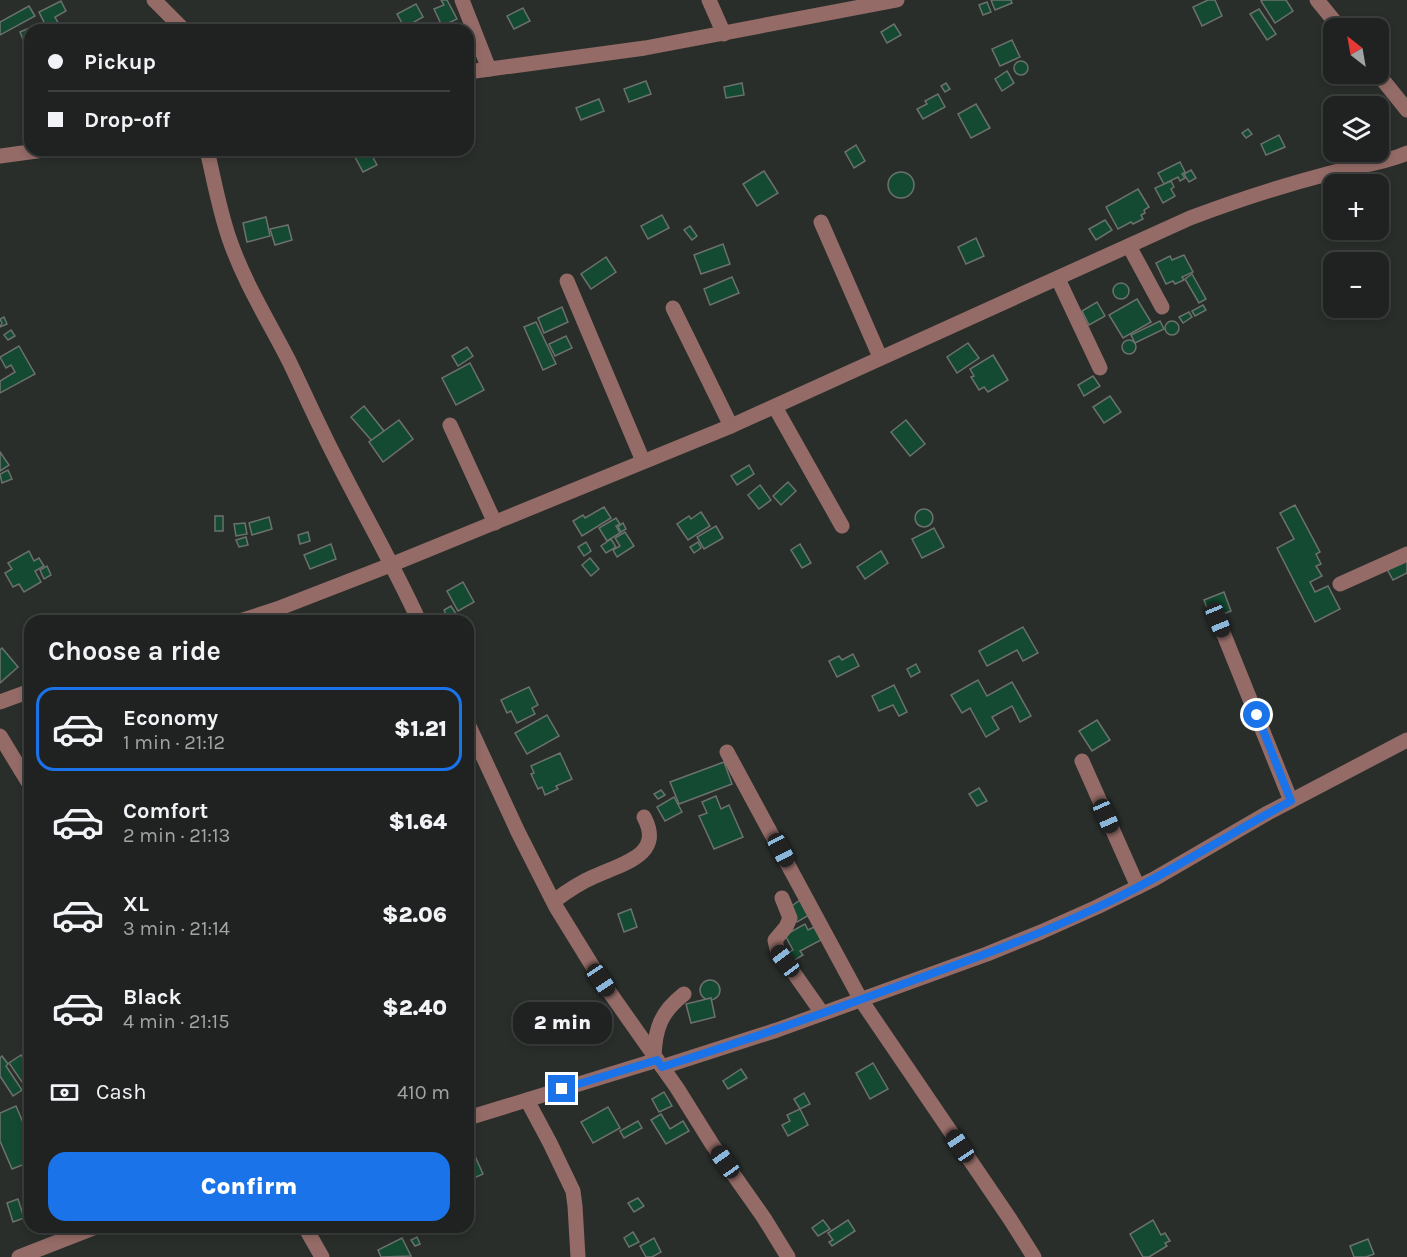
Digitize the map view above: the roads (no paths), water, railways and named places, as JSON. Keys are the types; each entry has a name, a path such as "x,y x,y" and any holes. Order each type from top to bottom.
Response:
{"street":[{"path":"154,0 178,24"},
{"path":"462,0 471,24"},
{"path":"709,0 724,34"},
{"path":"474,71 645,48 897,0"},
{"path":"1317,0 1332,18"},
{"path":"474,31 489,69"},
{"path":"1386,84 1407,110"},
{"path":"0,156 24,153"},
{"path":"258,615 581,489 643,461 731,426 880,357 1224,205 1324,174 1388,160 1407,153"},
{"path":"208,156 229,239 244,276 333,454 393,564 416,615"},
{"path":"821,222 880,357"},
{"path":"1129,246 1162,307"},
{"path":"1058,279 1100,369"},
{"path":"567,281 643,461"},
{"path":"673,308 731,426"},
{"path":"775,407 842,526"},
{"path":"450,425 495,523"},
{"path":"1340,584 1407,554"},
{"path":"1218,620 1291,801"},
{"path":"0,702 24,693"},
{"path":"0,736 24,775"},
{"path":"474,737 518,832 554,901 601,980 788,1257"},
{"path":"474,1116 658,1062 718,1050 861,1000 1041,932 1138,887 1291,801 1407,740"},
{"path":"727,752 861,1000 1034,1257"},
{"path":"1082,761 1138,887"},
{"path":"554,901 582,882 630,861 644,850 650,832 644,817"},
{"path":"782,898 790,918 775,940 777,950 822,1013"},
{"path":"658,1062 658,1030 663,1014 684,994"},
{"path":"527,1100 573,1191 578,1257"},
{"path":"19,1257 81,1233"},
{"path":"308,1233 322,1257"}]}
